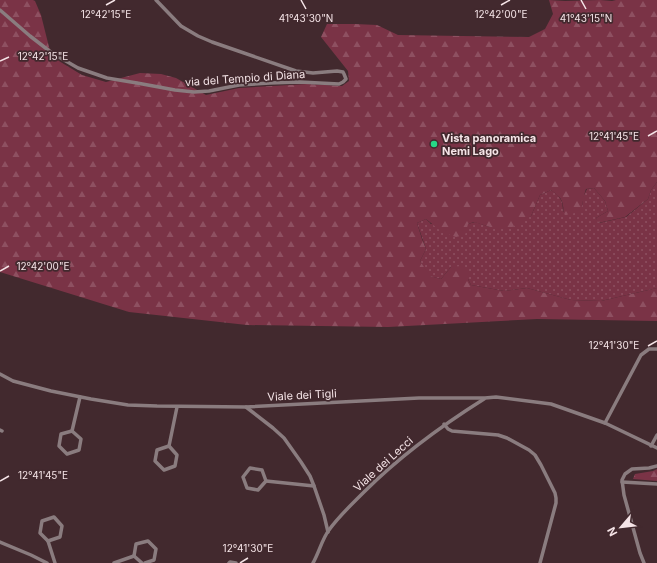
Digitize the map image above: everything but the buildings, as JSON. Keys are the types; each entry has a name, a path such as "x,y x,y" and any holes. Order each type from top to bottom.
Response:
{"street":[{"name":"via del Tempio di Diana","path":"0,10 48,50 78,68 107,78 194,92 239,85 270,83 300,82 339,84 346,79 344,74 340,71 313,74 296,71 205,40 181,26 156,0"},
{"path":"605,423 641,355 649,349 657,349"},
{"name":"Viale dei Tigli","path":"0,374 13,381 51,391 128,405 246,407 419,398 496,397 551,404 605,423 657,448"},
{"path":"72,431 80,397"},
{"name":"Viale dei Lecci","path":"313,563 328,532 341,515 385,471 444,424 485,398"},
{"path":"169,446 177,407"},
{"path":"246,407 276,430 287,441 306,468 314,486 328,532"},
{"path":"444,424 448,429 452,430 505,437 528,450 537,459 552,487 556,500 540,563"},
{"path":"72,431 81,439 79,450 67,454 59,446 61,434 72,431"},
{"path":"652,446 657,436"},
{"path":"169,446 178,454 175,466 164,470 155,462 156,456 158,450 169,446"},
{"path":"644,563 626,502 622,482 625,474 630,470 657,466"},
{"path":"250,468 262,470 266,481 258,490 247,488 243,477 250,468"},
{"path":"266,481 314,486"},
{"path":"622,482 657,484"},
{"path":"48,541 60,537 62,526 54,518 42,521 40,532 48,541 55,563"},
{"path":"134,556 136,544 148,541 156,549 154,560 145,563"},
{"path":"0,542 47,563"},
{"path":"114,563 134,556"},
{"path":"134,556 142,563"},
{"path":"229,563 236,563"}],"green space":[{"path":"0,0 35,1 41,15 49,47 54,58 82,75 106,82 140,73 161,74 176,78 206,95 239,88 307,84 342,86 349,81 348,71 321,37 327,24 377,25 398,35 529,37 545,29 553,14 549,0 657,0 657,182 651,190 648,199 625,217 598,223 596,218 608,211 605,201 594,188 586,189 580,212 565,215 562,200 551,190 540,195 531,216 509,229 490,227 474,222 468,224 465,235 456,237 442,232 426,219 417,223 426,249 420,261 430,276 441,279 451,267 462,266 469,271 468,279 471,285 504,291 527,288 571,300 601,301 657,288 657,321 537,319 388,327 247,325 129,312 0,272"},
{"path":"657,182 657,288 601,301 571,300 527,288 504,291 471,285 468,279 451,267 441,279 429,276 420,261 426,249 417,223 426,219 431,224 468,224 475,222 490,227 531,216 540,195 551,190 557,194 560,199 563,212 582,206 583,197 587,189 594,188 605,201 608,211 596,218 599,223 626,217 648,199 651,190"},
{"path":"657,469 657,481 633,479 635,474"}],"place":[{"name":"Vista panoramica Nemi Lago","path":"434,144"}]}
